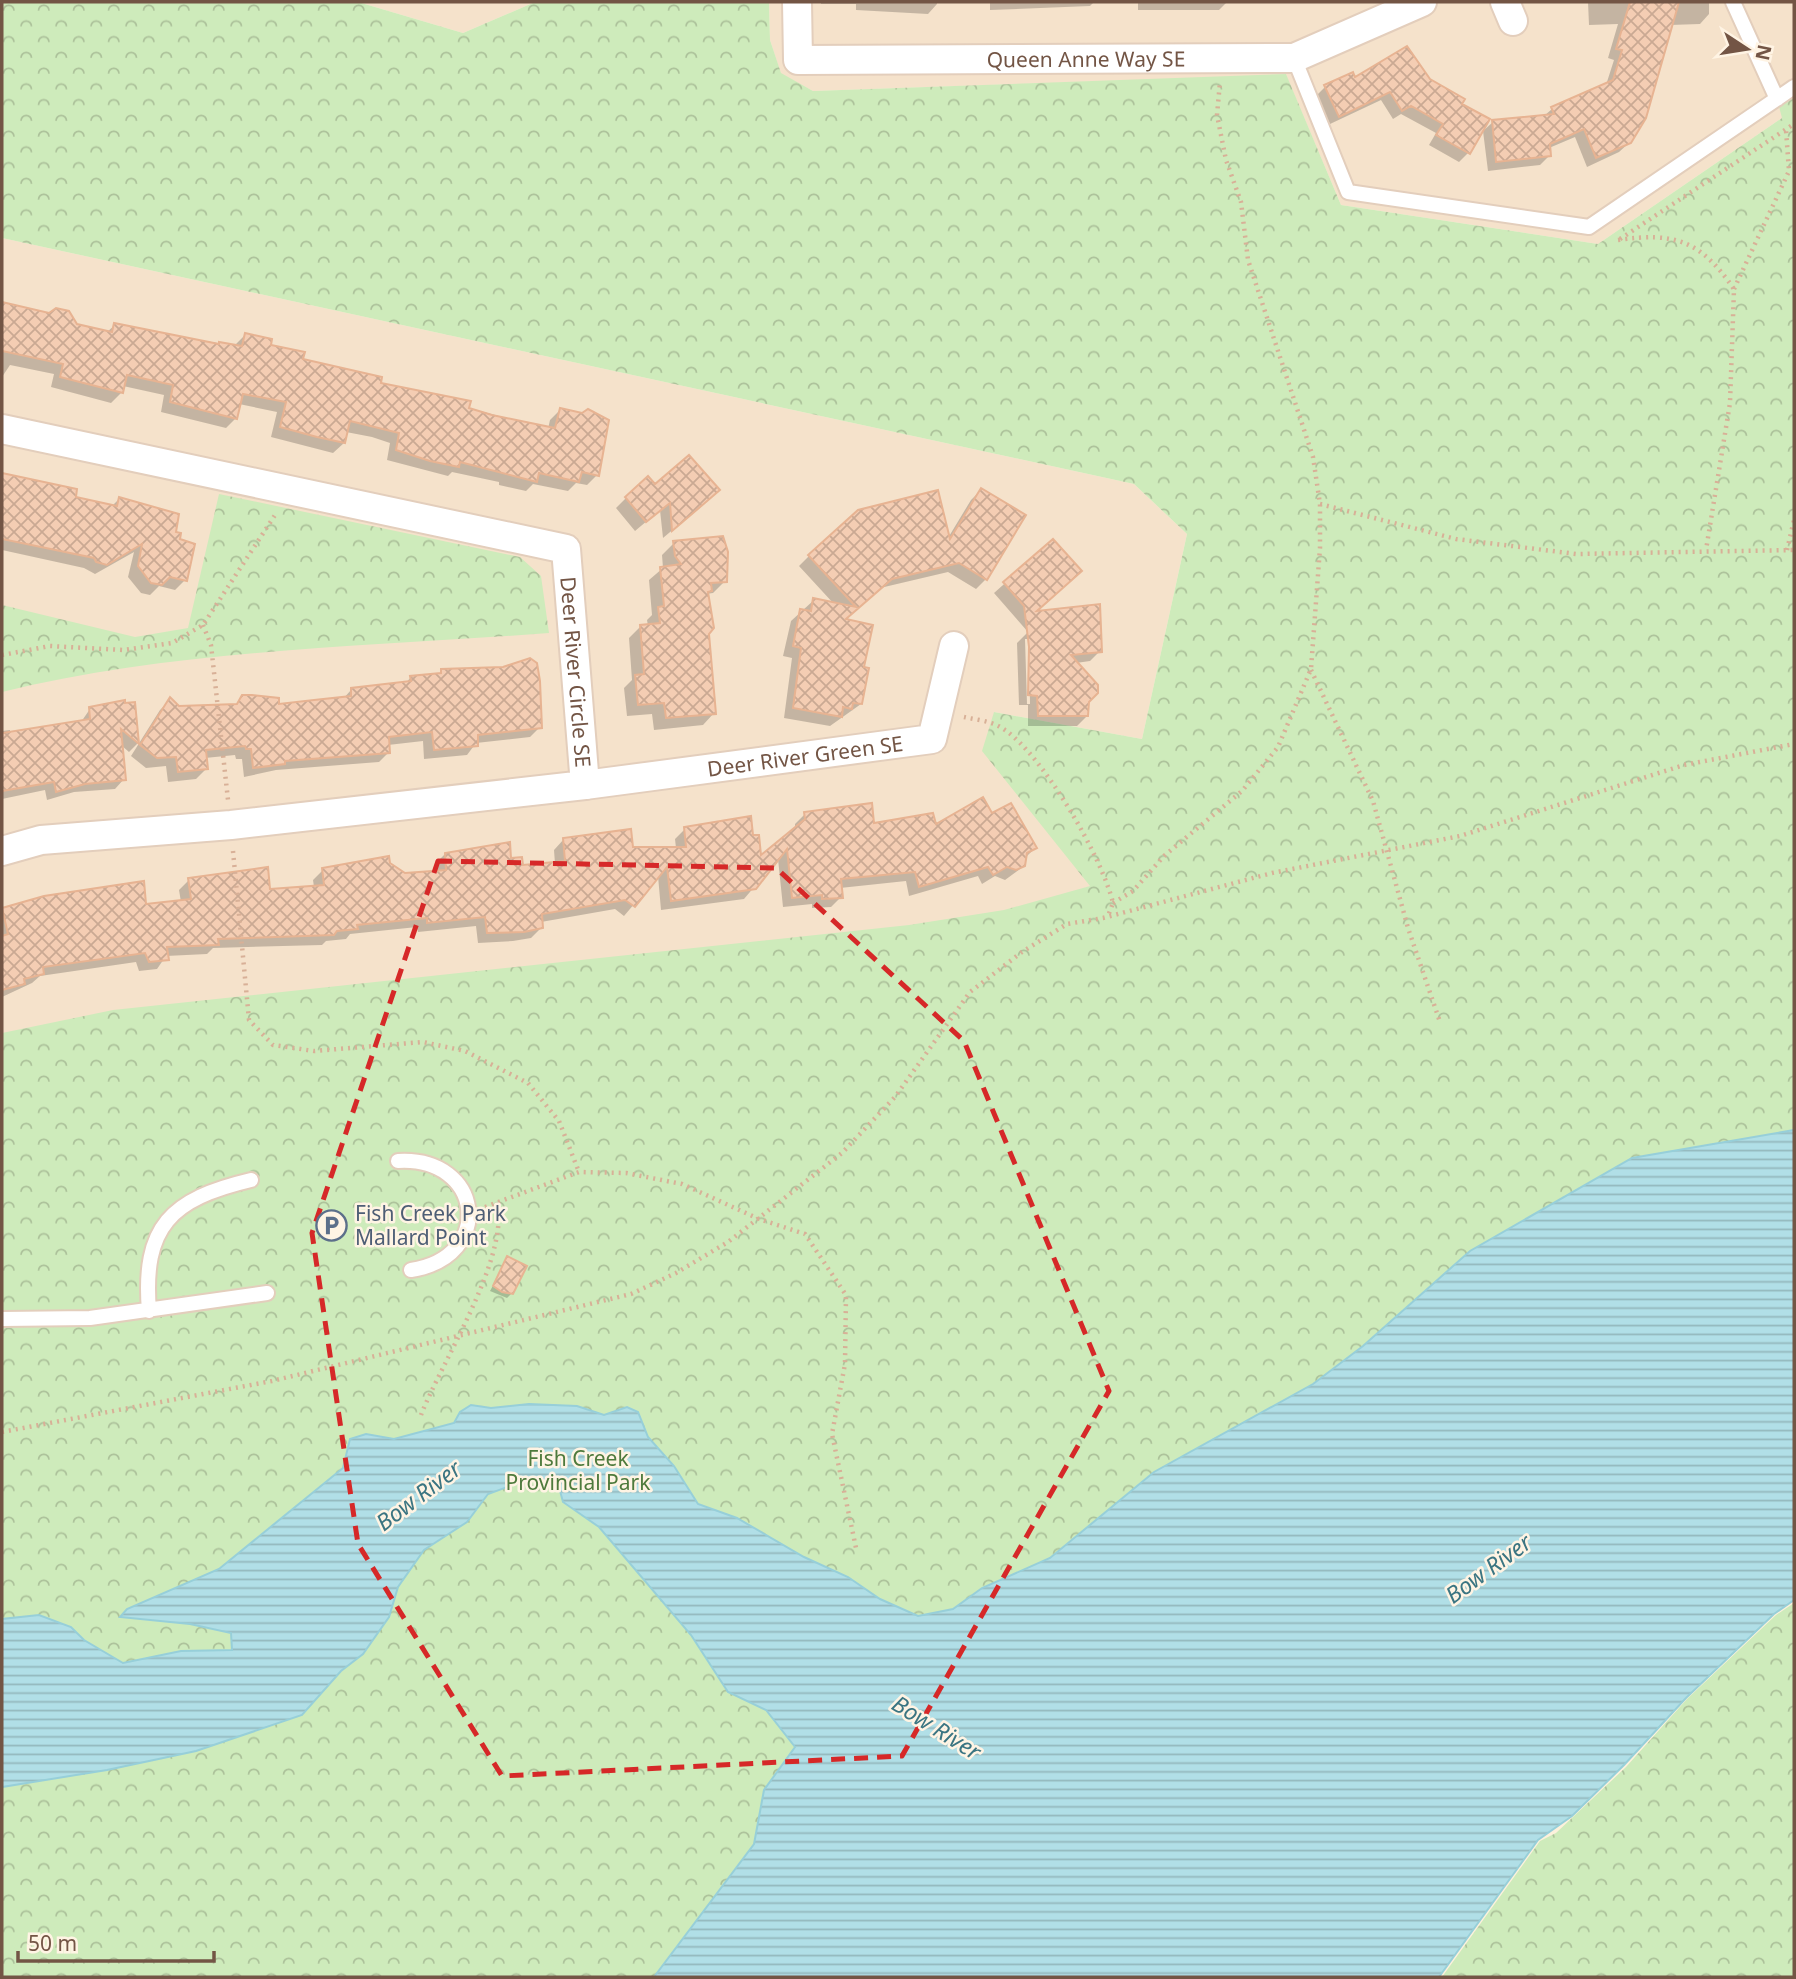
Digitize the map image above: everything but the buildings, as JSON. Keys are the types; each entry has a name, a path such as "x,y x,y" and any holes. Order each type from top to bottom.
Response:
{"street":[{"name":"Queen Anne Way SE","path":"797,2 798,60 1294,58 1422,2"},
{"name":"Deer River Circle SE","path":"2,429 566,548 585,785 231,825 41,840 2,851"},
{"name":"Deer River Green SE","path":"585,785 932,739 954,646"}],"lane":[{"path":"1733,2 1777,99"},
{"path":"1294,58 1348,192 1589,227 1794,87"},
{"path":"398,1161 429,1166 452,1175 466,1197 469,1213 468,1229 453,1252 443,1261 411,1270"},
{"path":"149,1311 146,1279 150,1254 159,1233 173,1214 205,1193 251,1180"},
{"path":"2,1319 90,1318 267,1293"}],"path":[{"path":"1107,916 1113,903 1133,891 1164,856 1242,791 1278,747 1311,669 1320,548 1320,504 1313,457 1248,260 1241,202 1226,160 1217,115 1217,90 1228,58"},
{"path":"1618,240 1794,124"},
{"path":"1786,130 1789,171 1794,180"},
{"path":"1706,550 1730,403 1734,289 1789,171"},
{"path":"1589,227 1618,240 1645,236 1684,241 1705,255 1734,289"},
{"path":"2,655 50,646 123,650 172,643 203,625 279,509 283,488"},
{"path":"1320,504 1456,539 1576,554 1794,550"},
{"path":"1787,550 1794,520"},
{"path":"1311,669 1373,801 1440,1021"},
{"path":"938,711 988,722 1004,729 1017,740 1060,796 1098,860 1113,903"},
{"path":"2,1432 215,1393 631,1294 706,1257 760,1219 842,1153 878,1117 956,1010 982,981 1067,924 1272,873 1460,836 1684,765 1794,744"},
{"path":"247,995 249,1020 273,1045 314,1051 423,1042 465,1051 528,1083 559,1121 579,1172"},
{"path":"469,1213 579,1172 626,1173 665,1179 696,1188 760,1219 804,1234 846,1295 845,1364 832,1434 856,1548"},
{"path":"421,1415 458,1336 500,1233 497,1202"}],"highlighted area":[{"path":"438,861 776,868 964,1041 1109,1391 902,1756 502,1776 358,1544 312,1233"}],"shaded area":[{"path":"358,2 535,2 463,33"},
{"path":"769,2 1794,2 1794,87 1782,118 1598,244 1341,205 1286,75 813,91 781,74 770,40"},
{"path":"2,238 1134,484 1187,534 1142,739 994,712 1091,886 998,915 2,1066"}],"green space":[{"name":"Fish Creek Provincial Park","path":"2,2 358,2 463,33 535,2 769,2 770,40 781,73 813,91 1286,74 1341,205 1598,244 1782,118 1777,99 1794,87 1794,1131 853,1977 2,1977 2,1033 113,1010 909,925 1004,910 1090,886 982,751 994,712 1142,739 1187,534 1134,484 2,238"},
{"path":"219,494 520,557 541,576 549,633 204,658 68,678 2,692 2,605 135,637 188,628"},
{"path":"1794,1603 1794,1977 1442,1977 1540,1841 1556,1833 1626,1767 1687,1699 1776,1615"}],"water":[{"name":"Bow River","path":"1794,1130 1794,1600 1774,1614 1686,1698 1572,1816 1538,1840 1439,1977 654,1977 754,1844 764,1790 795,1747 766,1710 728,1692 691,1635 599,1527 563,1502 559,1487 547,1479 524,1481 488,1494 467,1522 424,1550 398,1587 389,1617 363,1654 341,1671 302,1715 196,1751 107,1770 2,1787 2,1619 39,1615 71,1627 84,1640 123,1663 181,1651 232,1650 231,1633 190,1624 120,1617 127,1609 219,1569 343,1468 350,1439 366,1434 394,1439 454,1423 460,1412 471,1405 491,1408 529,1404 577,1406 604,1415 627,1407 638,1412 648,1437 674,1466 698,1504 737,1518 804,1557 848,1577 880,1599 918,1616 953,1609 982,1588 1050,1558 1154,1472 1313,1384 1363,1346 1470,1251 1632,1158"}],"place":[{"name":"Fish Creek Park Mallard Point","path":"332,1225"}]}
